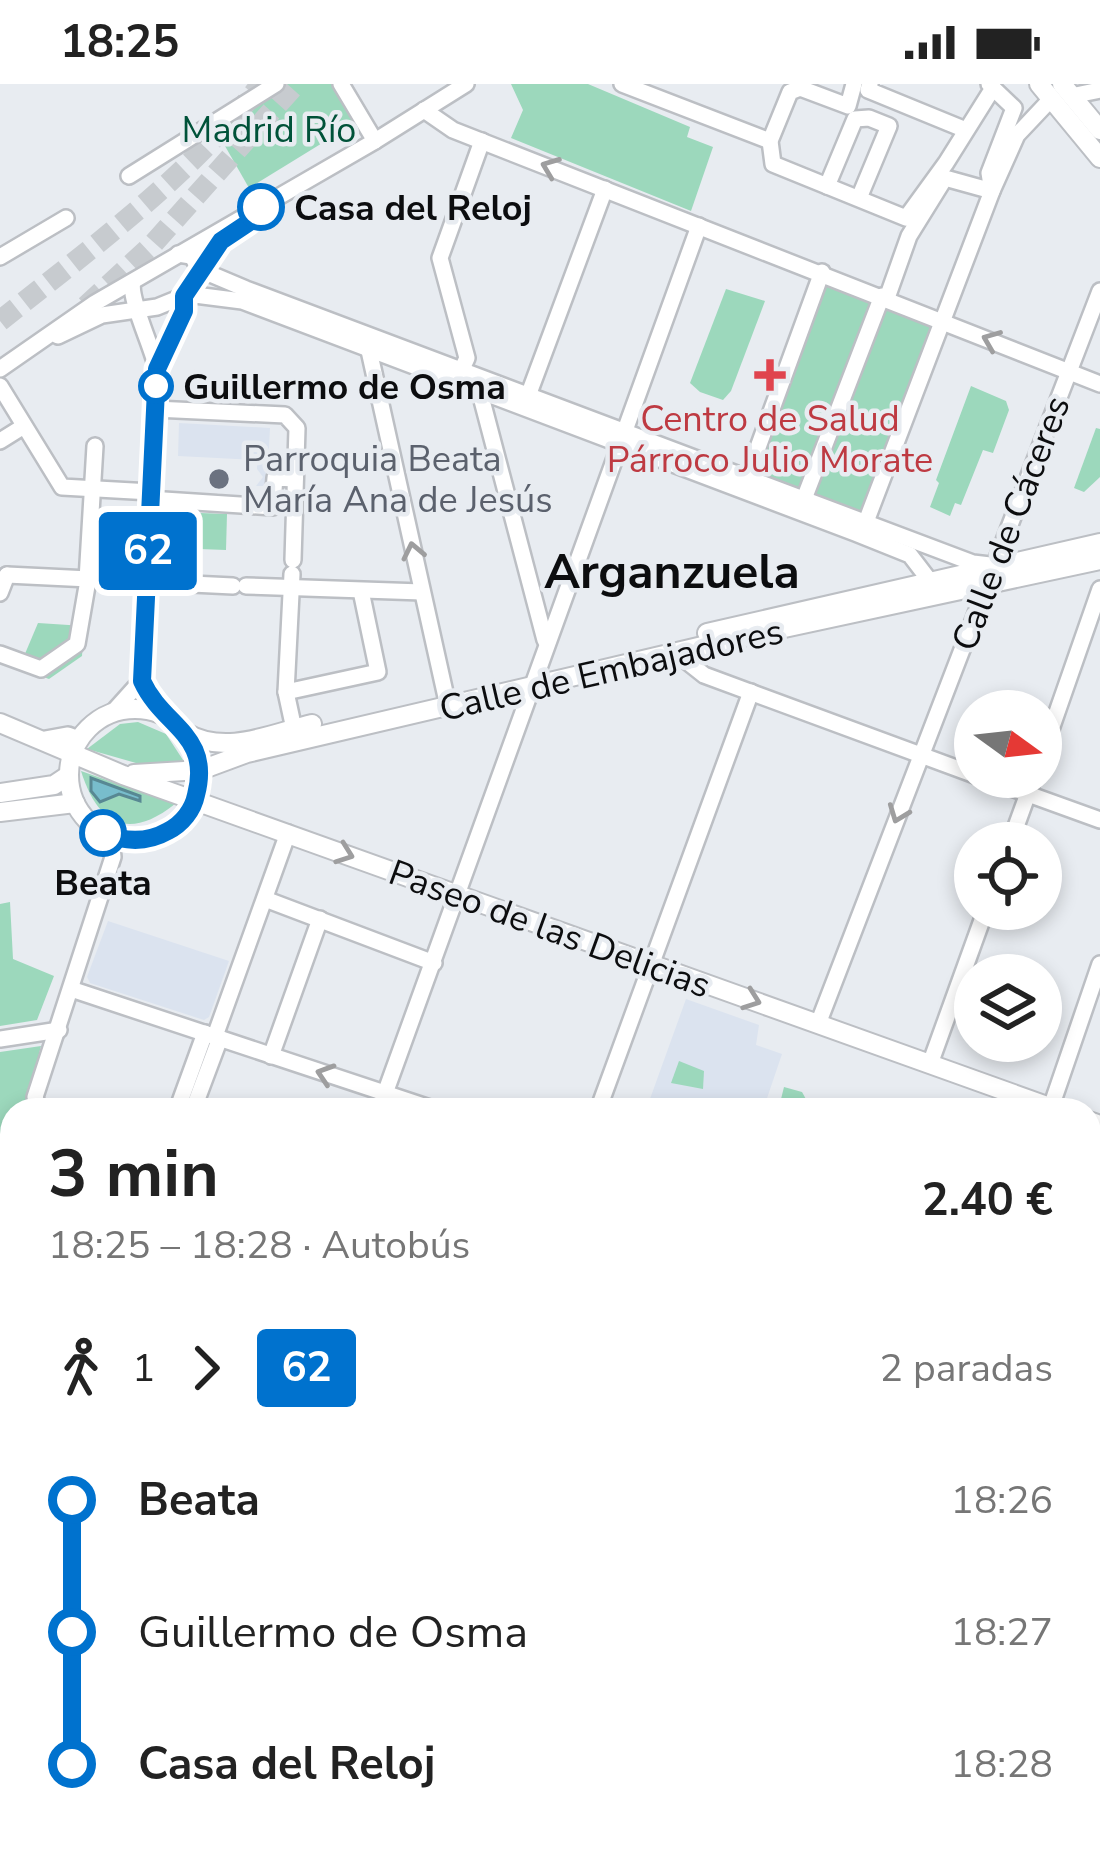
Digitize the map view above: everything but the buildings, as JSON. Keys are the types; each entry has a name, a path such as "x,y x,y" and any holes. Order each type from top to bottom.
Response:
{"main road":[{"path":"1056,91 1100,130"},
{"path":"1056,91 1100,158"},
{"name":"Calle de Embajadores","path":"186,733 206,744 226,746 533,680 1100,543"},
{"name":"Calle de Embajadores","path":"533,680 1100,560"},
{"name":"Calle de Embajadores","path":"123,775 201,770 447,699"},
{"path":"0,794 54,785 94,722 131,708 165,716 186,733 201,770 196,800 176,826 162,835 120,838 92,825 75,803 73,756"},
{"name":"Paseo de las Delicias","path":"0,723 123,775 1024,1098"},
{"path":"0,812 75,803"}],"street":[{"path":"129,176 276,84"},
{"path":"341,84 375,141"},
{"path":"45,341 70,319 466,84"},
{"path":"622,84 770,141"},
{"path":"822,185 854,84"},
{"path":"870,84 868,90 962,128"},
{"path":"848,106 800,88 790,92 770,141 773,164 906,218 946,163 991,86 1013,108 989,173 992,191"},
{"path":"861,528 1017,135 1056,91 1100,90"},
{"path":"424,110 453,130 1100,384"},
{"path":"822,185 855,119 869,118 889,126 859,198"},
{"path":"461,370 467,358 440,258 482,141"},
{"path":"804,499 909,236 946,178 992,191"},
{"path":"520,399 605,189"},
{"path":"157,369 184,311 185,295 221,241 248,223 257,209"},
{"path":"0,257 66,218"},
{"path":"383,1098 699,226"},
{"path":"178,254 191,256 201,270 461,370 520,399 861,528 993,566"},
{"path":"746,485 822,272"},
{"path":"134,282 131,300 157,369 157,496 146,584 142,681 165,716"},
{"name":"Calle de Cáceres","path":"818,1024 1100,291"},
{"path":"0,369 45,341 102,315 185,295 242,302 479,389 520,399"},
{"path":"357,332 369,348 447,699"},
{"path":"0,386 62,487 295,508"},
{"path":"479,389 546,643"},
{"path":"155,410 285,416 297,428 286,692 294,729"},
{"path":"0,441 24,426"},
{"path":"0,654 41,669 77,644 87,583 95,446"},
{"path":"270,504 275,478 295,479"},
{"path":"746,485 804,499 910,555 938,591 957,592"},
{"path":"0,593 3,569 87,583 240,586 292,574 361,591 422,592"},
{"path":"1062,698 1100,589"},
{"path":"286,692 378,672 361,591"},
{"path":"675,652 704,675 954,767"},
{"path":"114,712 142,681"},
{"path":"602,1098 751,692"},
{"path":"1039,798 1100,820"},
{"path":"183,1098 213,1035 288,833"},
{"path":"35,1098 120,838"},
{"path":"265,898 434,963"},
{"path":"271,1056 320,919"},
{"path":"930,1064 978,930"},
{"path":"1058,1098 1100,964"},
{"path":"71,989 213,1035 372,1098"},
{"path":"0,1039 58,1030"},
{"path":"196,1098 213,1035"}],"shaded area":[{"path":"179,423 270,428 267,486 256,486 263,477 257,460 178,456"},
{"path":"108,921 229,961 209,1017 204,1020 90,983 87,977"},
{"path":"686,999 759,1025 756,1045 782,1054 767,1098 650,1098"}],"green space":[{"name":"Madrid Río","path":"266,84 342,84 363,118 249,188 209,118"},
{"path":"511,84 588,84 690,127 687,137 713,147 691,211 511,138 523,110"},
{"path":"822,272 942,321 868,523 745,477"},
{"path":"726,289 765,301 731,391 723,400 690,383"},
{"path":"971,386 1006,401 1009,410 993,453 983,450 961,505 955,503 950,516 930,507"},
{"path":"1096,428 1100,429 1100,477 1084,492 1074,488"},
{"path":"200,513 227,514 226,550 199,549"},
{"path":"38,623 84,626 82,656 49,679 19,668"},
{"path":"138,722 166,734 185,763 136,763 87,749 120,724"},
{"path":"81,771 175,804 143,822 117,822 96,804"},
{"path":"10,902 13,959 54,976 37,1020 0,1026 0,904"},
{"path":"41,1046 28,1098 0,1098 0,1052"},
{"path":"679,1061 704,1071 703,1089 671,1083"},
{"path":"784,1087 802,1092 805,1098 781,1098"}],"water":[{"path":"91,778 140,796 140,801 119,794 100,802 91,791"}],"tunnel":[{"path":"0,321 171,181 261,84"},
{"path":"86,306 154,243 296,84"},
{"path":"1052,84 1100,143"}],"bus line":[{"name":"62","path":"103,833 129,841 162,835 176,826 196,800 201,770 194,744 152,702 142,681 157,372 184,311 184,296 221,241 248,223 261,207"}],"place":[{"name":"Casa del Reloj","path":"261,207"},
{"name":"Centro de Salud Párroco Julio Morate","path":"770,375"},
{"name":"Guillermo de Osma","path":"156,386"},
{"name":"Parroquia Beata María Ana de Jesús","path":"219,479"},
{"name":"Beata","path":"103,833"}],"district":[{"name":"Arganzuela","path":"672,571"}]}
